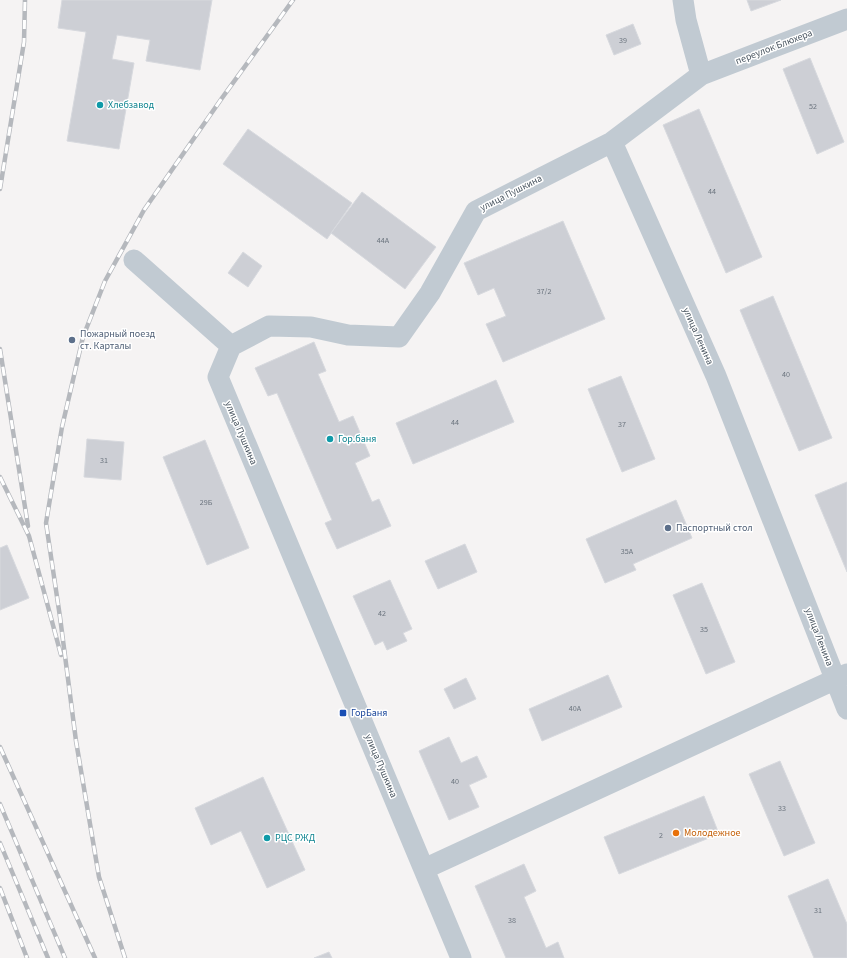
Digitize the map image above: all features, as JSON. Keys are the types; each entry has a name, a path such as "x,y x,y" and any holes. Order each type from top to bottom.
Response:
{"street":[{"path":"612,142 701,75 682,0"},
{"name":"переулок Блюхера","path":"701,75 847,19"},
{"name":"улица Пушкина","path":"461,958 218,377 231,346 269,326 311,327 348,335 399,337 430,293 476,211 612,142"},
{"name":"улица Ленина","path":"612,142 716,376 841,677 847,709"},
{"path":"134,260 231,346"},
{"path":"424,869 841,677"}],"building":[{"name":"Хлебзавод","path":"62,0 212,0 200,70 146,61 150,40 117,35 112,59 134,63 119,149 67,141 86,32 58,28"},
{"path":"747,0 781,0 751,11"},
{"path":"633,24 641,44 614,55 606,35"},
{"path":"810,58 844,142 817,154 783,69"},
{"path":"699,109 762,257 726,273 663,125"},
{"path":"248,129 352,203 327,239 223,164"},
{"path":"362,192 436,247 405,289 331,233"},
{"path":"563,221 605,319 503,362 486,324 506,316 494,288 478,295 464,263"},
{"path":"243,252 262,266 248,287 228,273"},
{"path":"773,296 832,438 799,451 740,310"},
{"name":"Гор.баня","path":"314,342 326,371 318,374 339,422 353,416 370,456 355,463 372,502 379,499 391,526 337,549 325,523 332,520 277,393 268,396 255,368"},
{"path":"621,376 655,459 622,472 588,389"},
{"path":"496,380 514,422 413,464 396,423"},
{"path":"87,439 124,442 121,480 84,477"},
{"path":"205,440 249,548 207,565 163,457"},
{"path":"847,482 847,572 815,495"},
{"path":"676,500 692,538 633,564 636,570 605,583 586,539"},
{"path":"465,544 477,572 438,589 425,561"},
{"path":"7,545 29,598 0,610 0,548"},
{"path":"390,580 412,629 403,633 407,641 387,650 383,641 375,645 353,596"},
{"path":"702,583 735,662 706,674 673,595"},
{"path":"608,675 622,707 542,741 529,709"},
{"path":"466,678 476,699 454,709 444,689"},
{"path":"449,737 461,763 477,756 487,777 469,785 479,807 449,820 419,751"},
{"path":"780,761 815,843 784,856 749,774"},
{"name":"РЦС РЖД","path":"263,777 305,870 267,888 241,831 211,845 195,808"},
{"path":"704,796 719,834 619,874 604,837"},
{"path":"524,864 536,891 524,897 546,948 558,942 564,958 506,958 475,886"},
{"path":"828,879 847,924 847,958 814,958 788,896"},
{"path":"329,952 332,958 314,958"}],"railway":[{"path":"0,189 24,42 25,0"},
{"path":"125,958 99,877 76,741 46,523 62,427 83,337 105,281 144,210 293,0"},
{"path":"0,349 28,526"},
{"path":"0,477 29,536 61,655"},
{"path":"0,747 95,958"},
{"path":"0,804 65,958"},
{"path":"0,843 48,958"},
{"path":"0,888 27,958"}],"place":[{"name":"Хлебзавод","path":"100,105"},
{"name":"Пожарный поезд ст. Карталы","path":"72,340"},
{"name":"Гор.баня","path":"330,439"},
{"name":"Паспортный стол","path":"668,528"},
{"name":"ГорБаня","path":"343,713"},
{"name":"Молодежное","path":"676,833"},
{"name":"РЦС РЖД","path":"267,838"}]}
